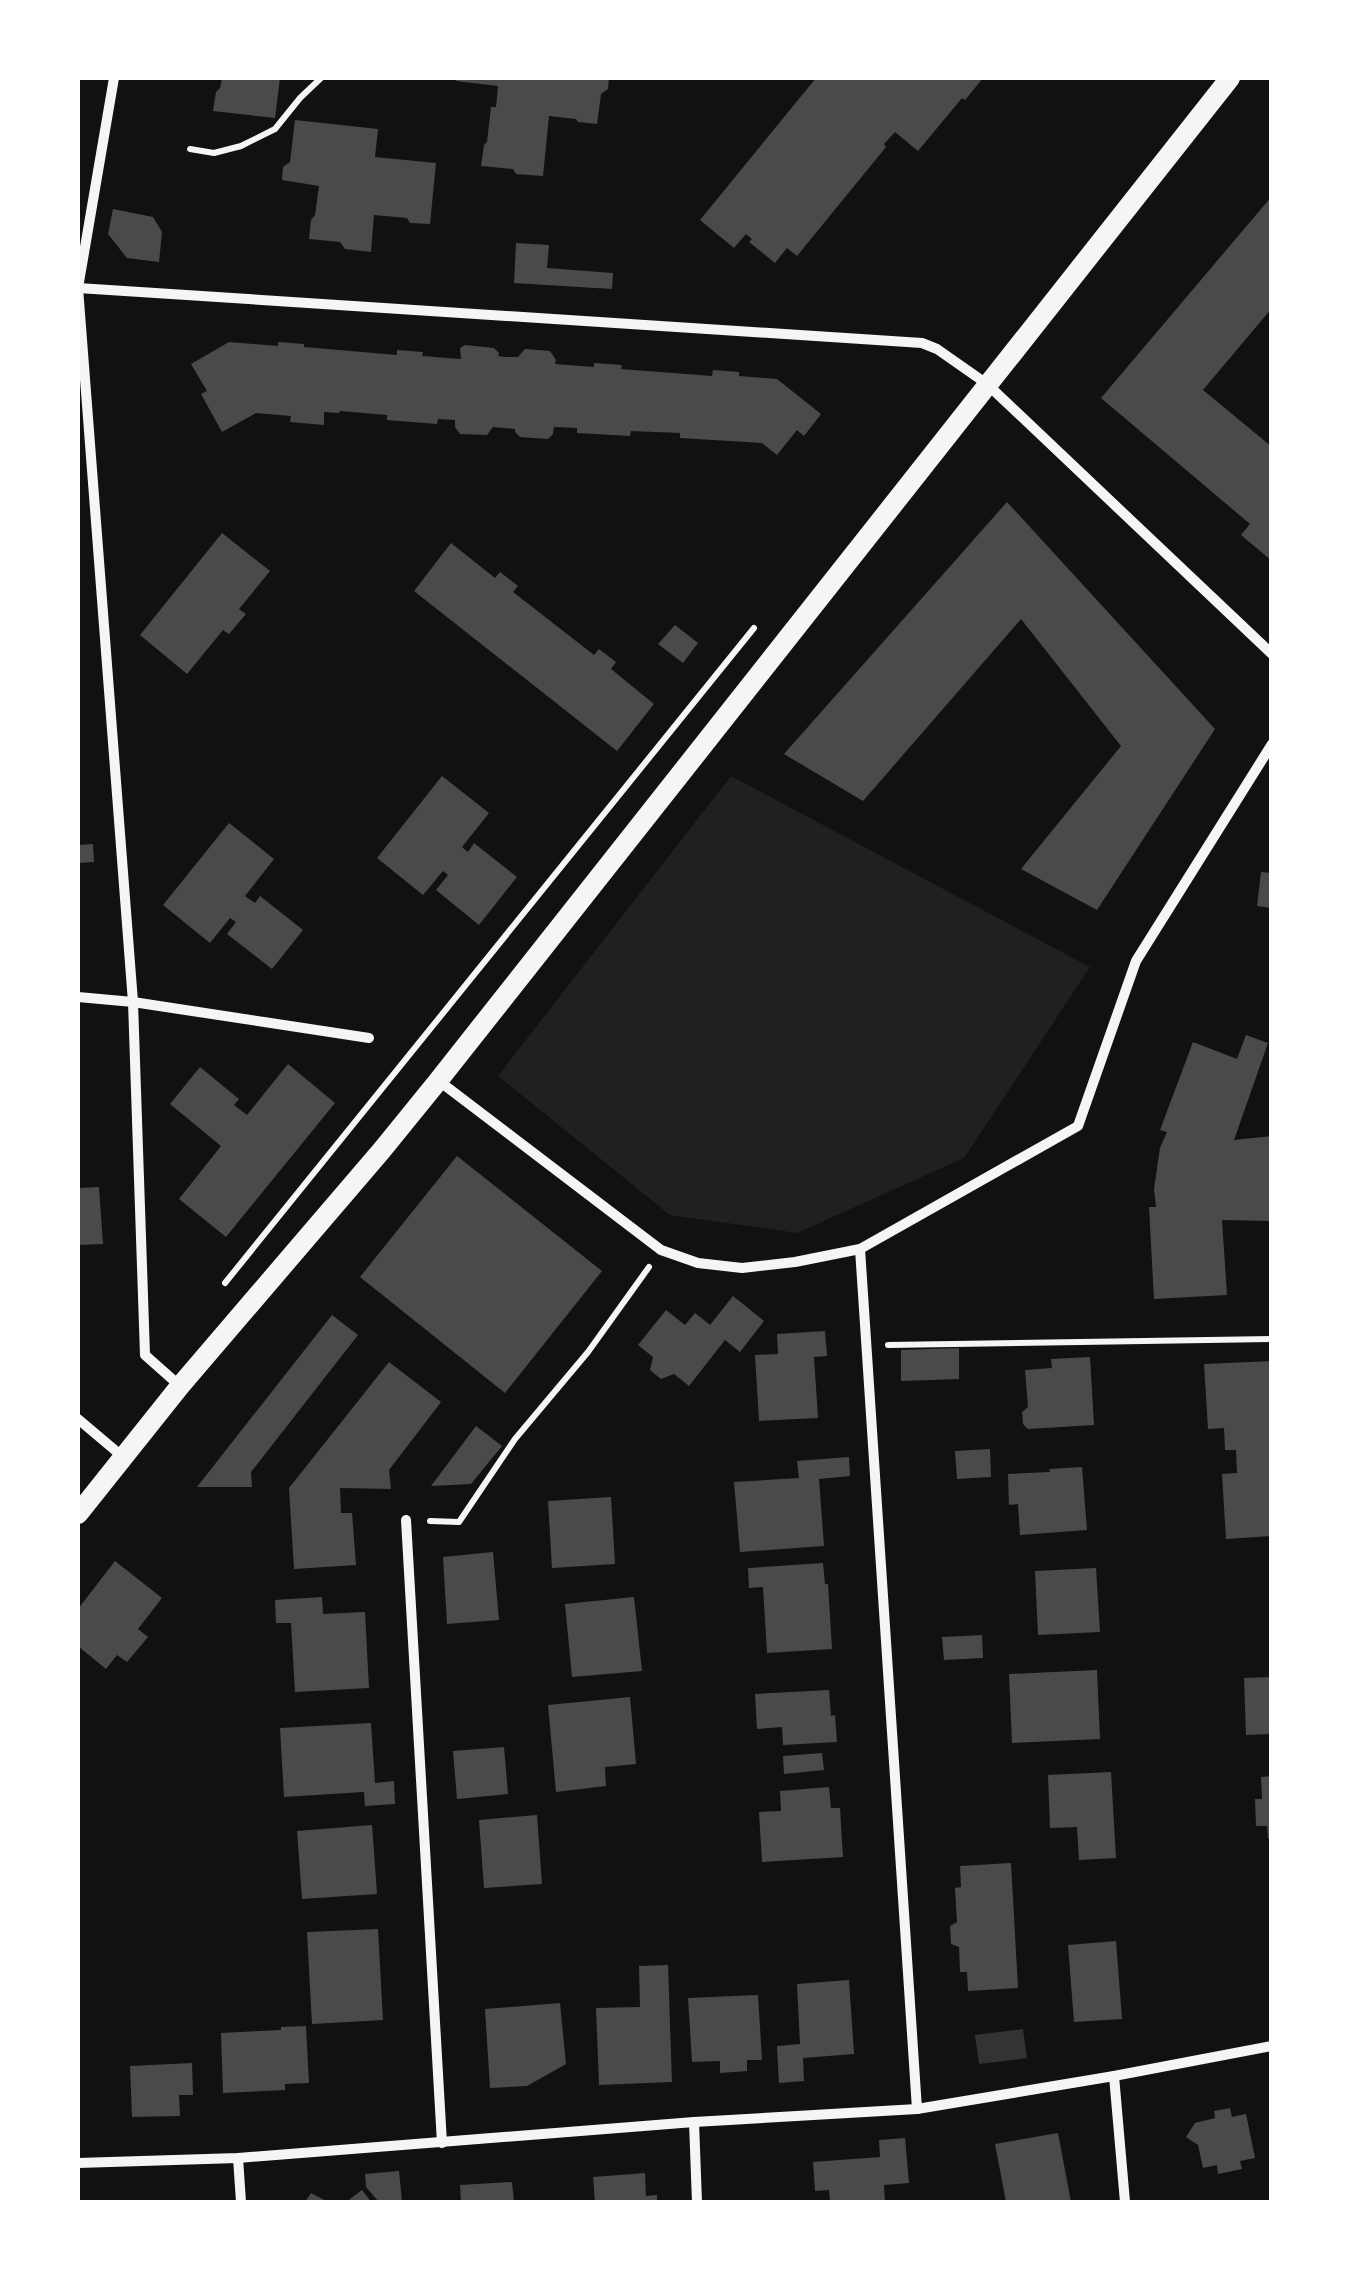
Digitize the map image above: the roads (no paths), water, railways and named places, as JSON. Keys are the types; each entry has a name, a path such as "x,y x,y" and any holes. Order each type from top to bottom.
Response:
{"main road":[{"path":"78,1514 180,1386 438,1081 1230,78"}],"street":[{"path":"114,78 78,288 133,1002 145,1355 180,1386"},
{"path":"78,288 922,343 987,384 1272,654"},
{"path":"438,1081 661,1250 698,1263 742,1268 860,1249 1078,1126 1136,960 1272,744"},
{"path":"78,997 369,1038"},
{"path":"860,1249 916,2109"},
{"path":"78,1419 124,1457"},
{"path":"406,1520 442,2143"},
{"path":"78,2163 238,2158 694,2122 916,2109 1272,2046"},
{"path":"1114,2076 1125,2202"},
{"path":"694,2122 697,2202"},
{"path":"238,2158 240,2202"}]}
